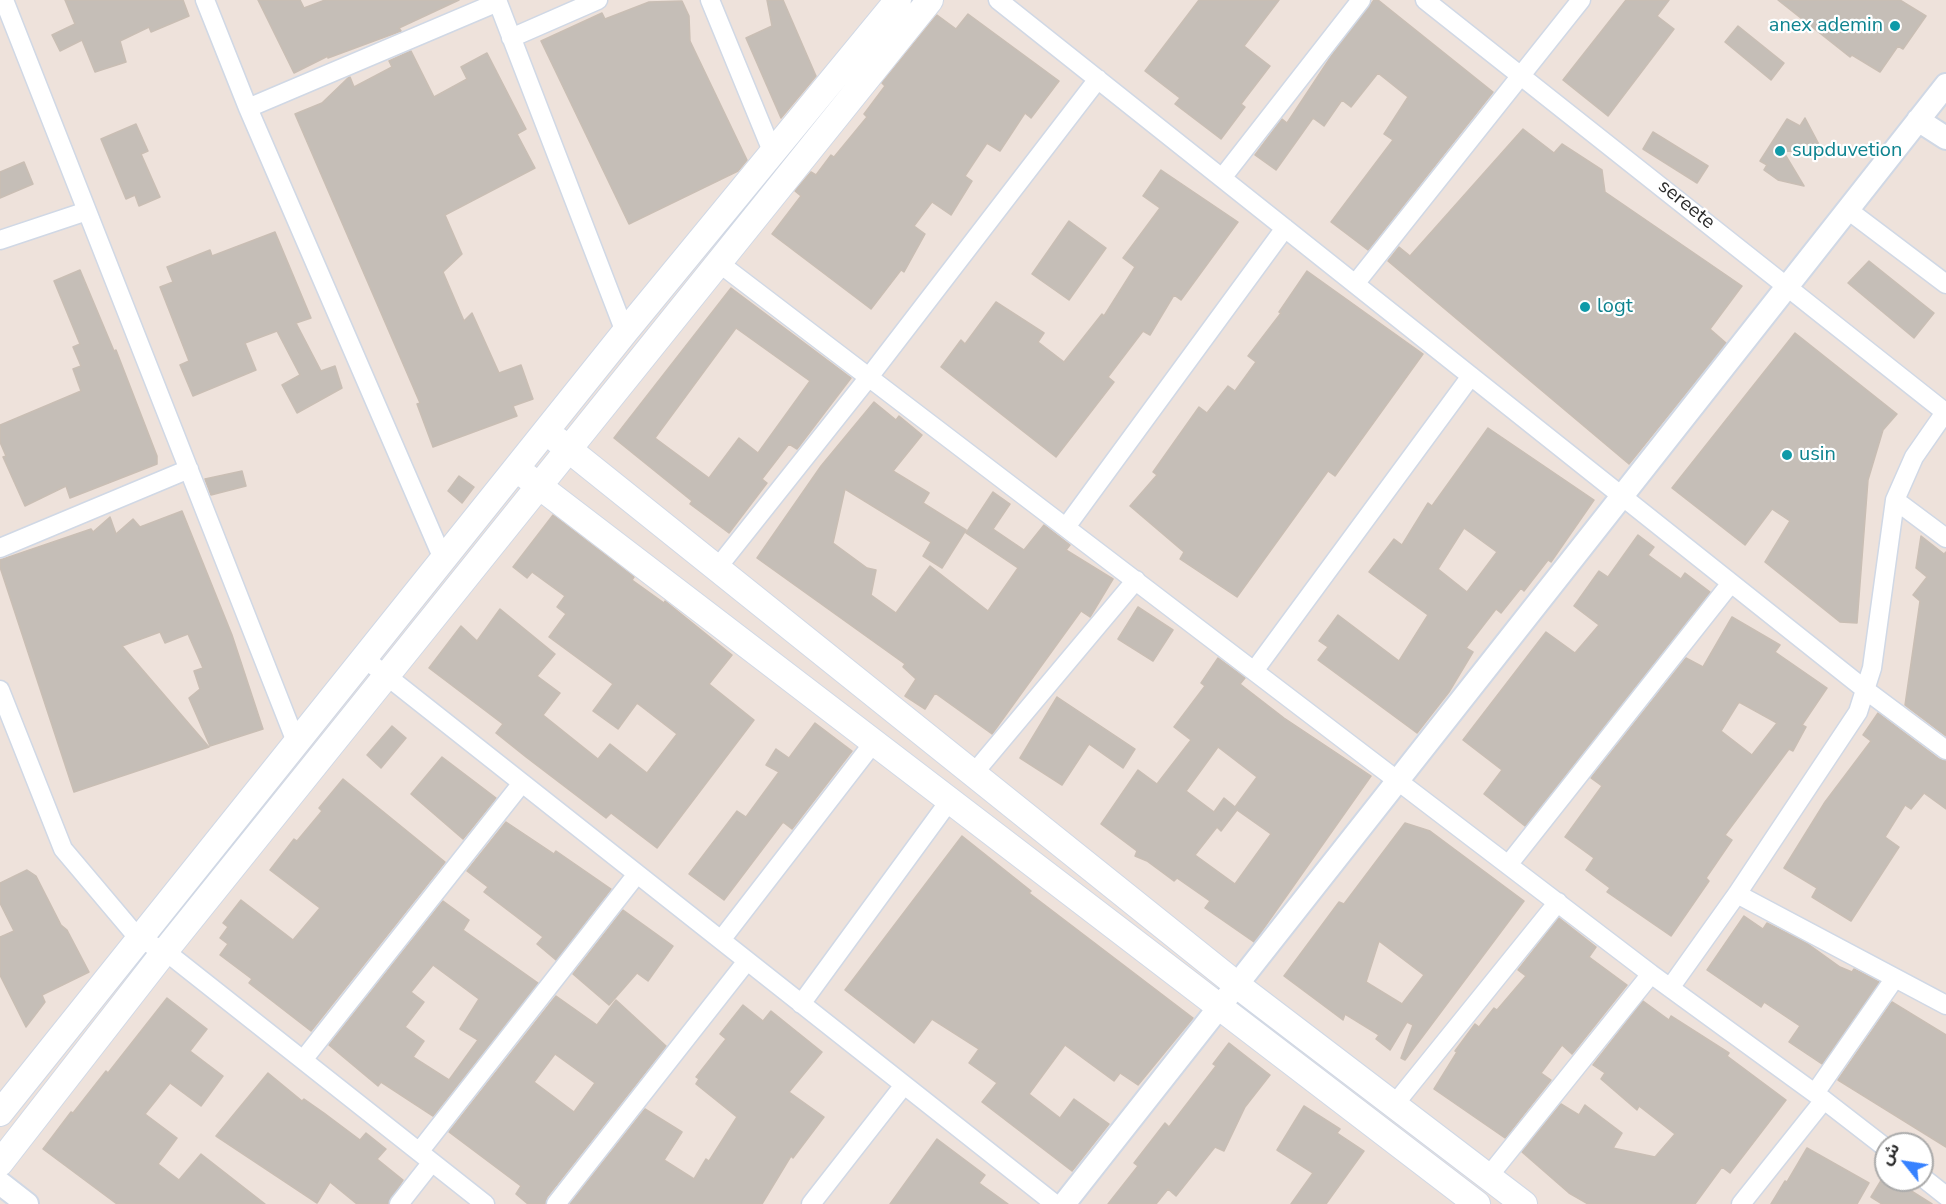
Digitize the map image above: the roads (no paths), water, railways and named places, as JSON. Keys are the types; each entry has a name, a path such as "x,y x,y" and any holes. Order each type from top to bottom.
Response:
{"main road":[{"path":"0,1113 516,468 547,433 625,332 898,0"},
{"path":"0,1164 165,951 930,0"},
{"path":"547,433 718,567 1237,985 1524,1204"},
{"path":"516,468 1477,1204"}],"street":[{"path":"4,0 296,742"},
{"path":"205,0 248,108 443,559"},
{"path":"512,38 598,0"},
{"path":"710,0 772,151"},
{"path":"998,0 1866,691 1946,750"},
{"path":"1222,178 1361,0"},
{"name":"sereete","path":"1425,0 1522,74 1946,411"},
{"path":"1355,284 1581,0"},
{"path":"248,108 497,1 625,332"},
{"path":"718,567 869,377 1098,79"},
{"path":"1064,1204 1946,85"},
{"path":"1918,120 1946,138"},
{"path":"1848,210 1946,284"},
{"path":"0,240 87,211"},
{"path":"1066,527 1285,228"},
{"path":"719,263 1651,974 1820,1096 1874,1139"},
{"path":"1254,671 1471,376"},
{"path":"1670,988 1848,730 1866,691 1895,500 1914,457 1946,411"},
{"path":"0,548 189,469"},
{"path":"1895,500 1946,538"},
{"path":"974,773 1136,580"},
{"path":"1508,865 1731,583"},
{"path":"364,658 1055,1204"},
{"path":"0,690 63,849 139,939 165,951 485,1204"},
{"path":"721,940 874,742"},
{"path":"303,1060 522,783"},
{"path":"801,1004 950,800"},
{"path":"399,1204 425,1157 637,874"},
{"path":"1737,894 1946,1005"},
{"path":"1394,1105 1558,902"},
{"path":"556,1204 747,961"},
{"path":"1488,1176 1651,974"},
{"path":"1741,1204 1820,1096 1895,978"},
{"path":"811,1204 904,1085"},
{"path":"0,1183 27,1204"},
{"path":"1934,1186 1946,1196"}],"place":[{"name":"anex ademin","path":"1895,26"},
{"name":"supduvetion","path":"1780,151"},
{"name":"logt","path":"1585,307"},
{"name":"usin","path":"1787,455"}]}
